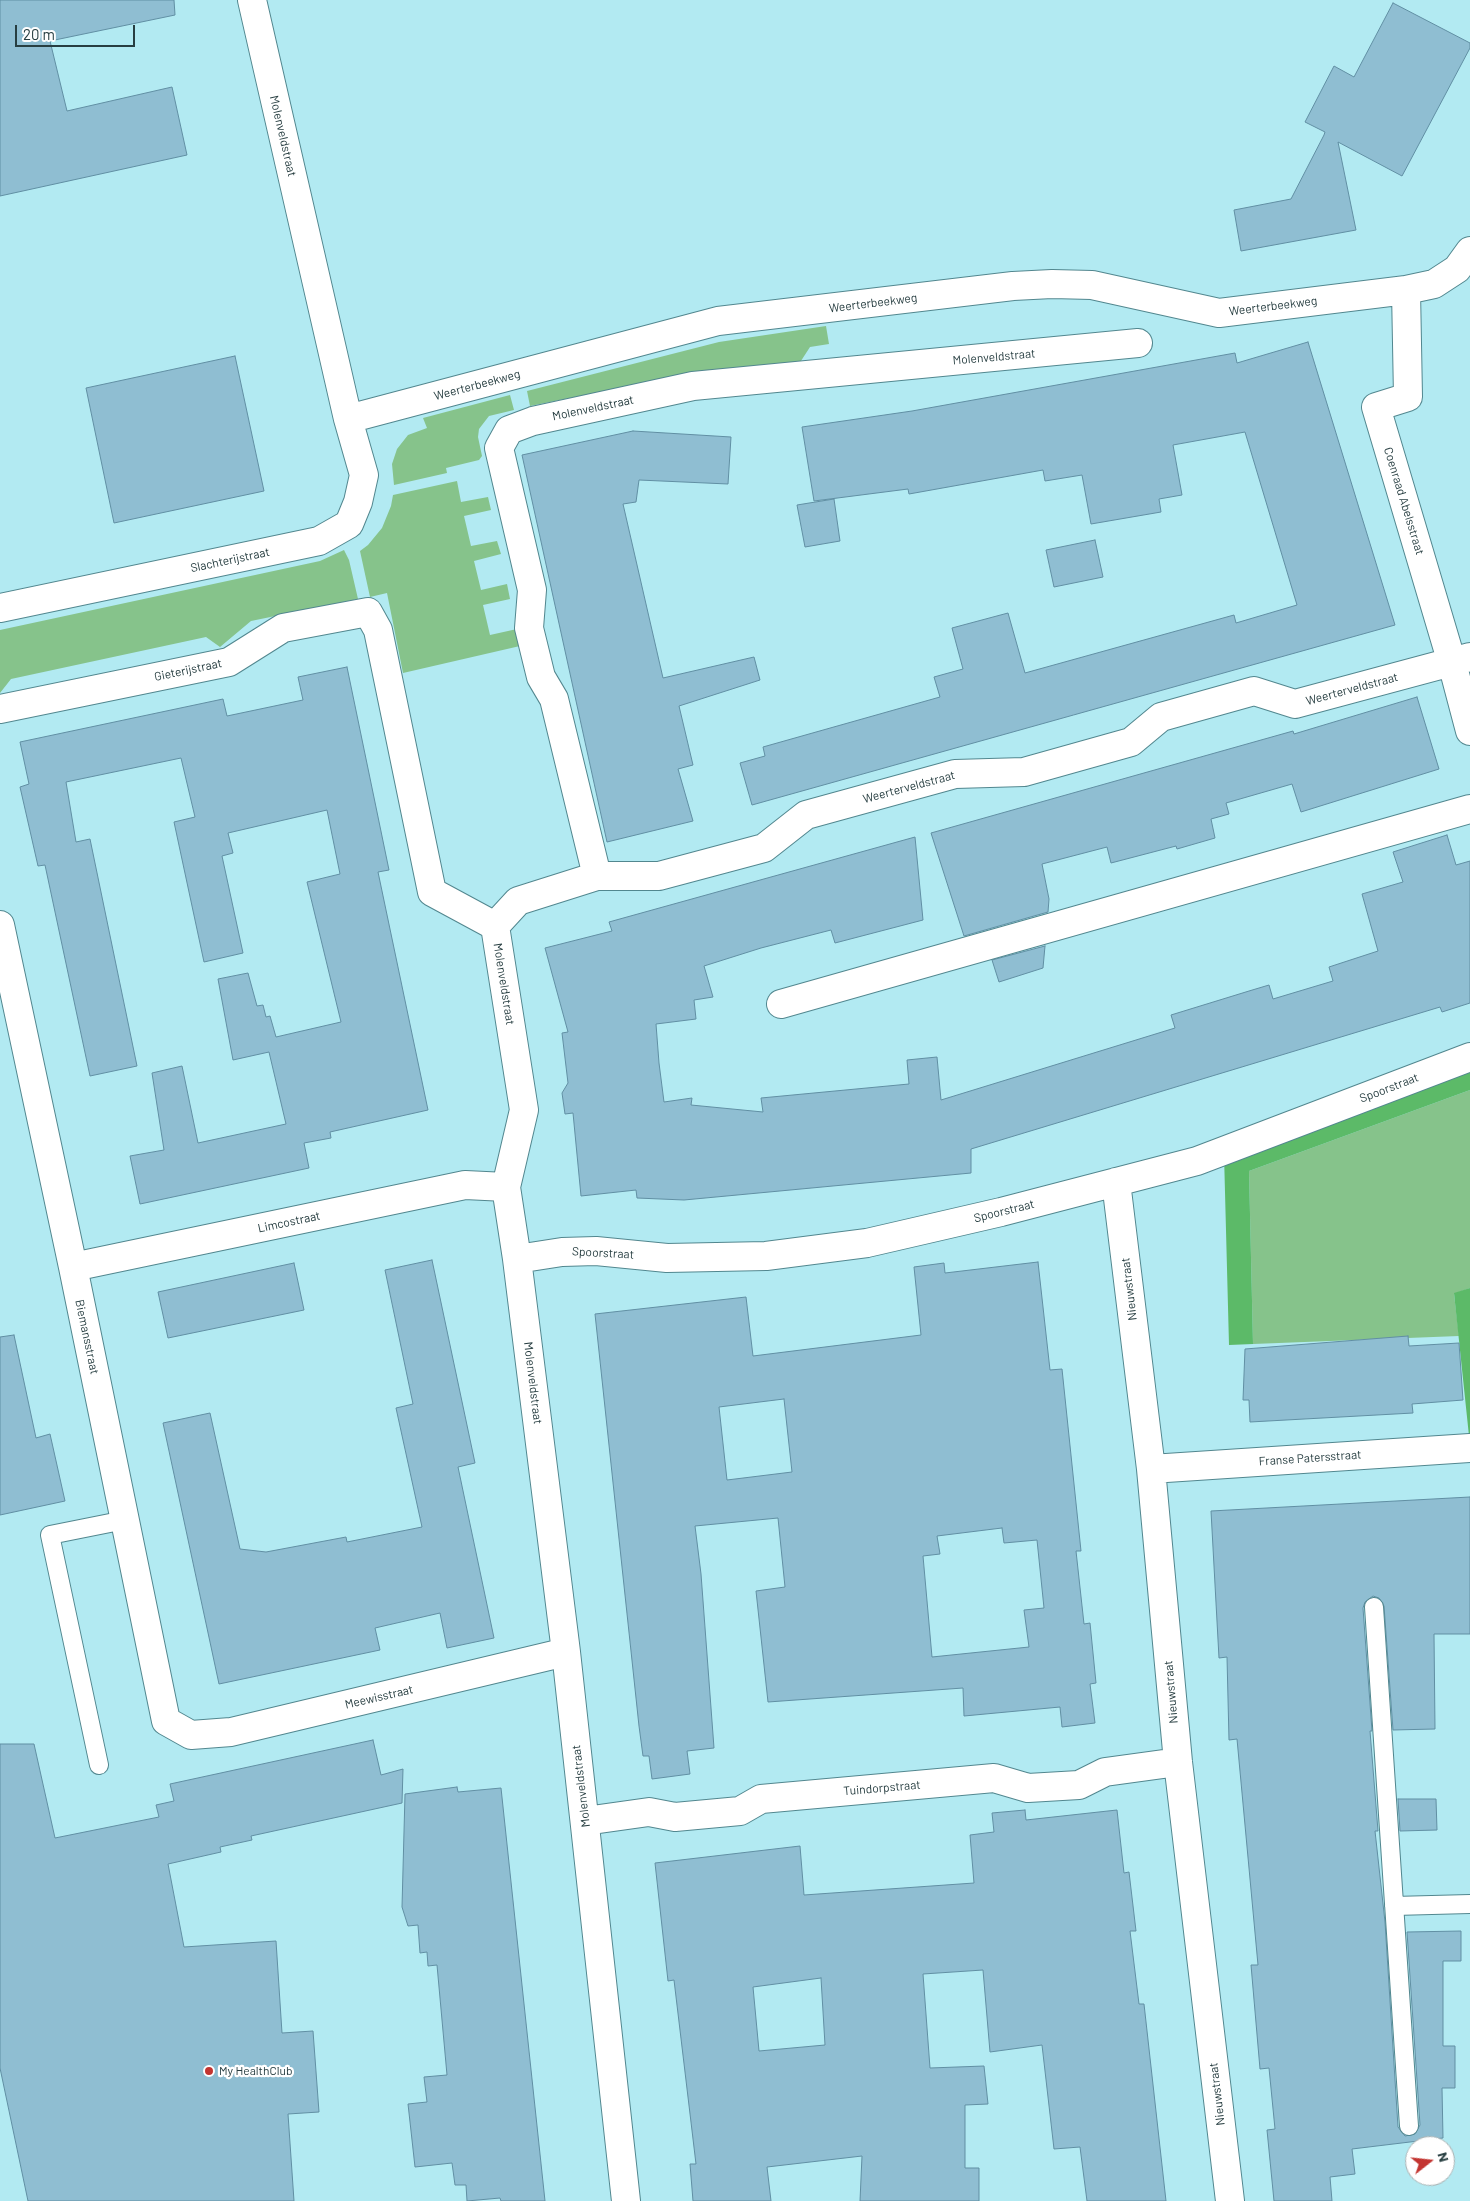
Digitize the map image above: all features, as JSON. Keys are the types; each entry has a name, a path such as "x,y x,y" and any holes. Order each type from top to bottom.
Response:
{"street":[{"name":"Molenveldstraat","path":"252,0 348,419"},
{"name":"Weerterbeekweg","path":"348,419 718,321 1013,286 1052,284 1092,285 1218,312 1406,290 1434,284 1457,269 1470,251"},
{"name":"Coenraad Abelsstraat","path":"1406,290 1408,397 1376,407 1461,660 1470,731"},
{"name":"Molenveldstraat","path":"597,876 554,699 541,677 529,628 532,590 499,448 509,430 533,421 693,386 1138,344"},
{"name":"Slachterijstraat","path":"0,608 319,541 349,524 358,502 364,475 348,419"},
{"name":"Molenveldstraat","path":"368,612 378,630 432,892 495,926 524,1110 506,1187 517,1259 586,1820 626,2201"},
{"name":"Gieterijstraat","path":"0,709 229,662 283,628 368,612"},
{"name":"Weerterveldstraat","path":"495,926 518,901 597,876 659,876 764,848 806,815 955,774 1024,772 1131,742 1161,716 1254,691 1295,704 1461,660"},
{"path":"781,1004 1470,809"},
{"name":"Biemansstraat","path":"0,926 73,1267 166,1721 191,1735"},
{"name":"Spoorstraat","path":"517,1259 562,1252 596,1251 667,1258 766,1256 866,1243 1197,1161 1470,1056"},
{"name":"Nieuwstraat","path":"1116,1182 1151,1469 1178,1762 1230,2201"},
{"name":"Limcostraat","path":"73,1267 465,1185 506,1187"},
{"name":"Franse Patersstraat","path":"1151,1469 1470,1448"},
{"name":"Meewisstraat","path":"191,1735 231,1732 566,1652"},
{"name":"Tuindorpstraat","path":"586,1820 649,1812 675,1816 740,1811 761,1799 994,1778 1028,1788 1079,1784 1104,1772 1178,1762"}],"lane":[{"path":"99,1765 50,1535 125,1520"},
{"path":"1374,1608 1409,2126"},
{"path":"1394,1906 1470,1904"}],"green space":[{"path":"826,326 829,344 810,347 799,364 684,375 530,406 527,391 719,342"},
{"path":"510,395 514,410 489,416 479,429 478,437 482,456 479,460 446,468 447,473 394,485 392,464 397,449 408,435 427,428 423,418"},
{"path":"457,481 461,502 488,497 491,510 464,516 471,546 497,541 501,554 474,561 481,590 507,584 510,599 483,605 490,635 517,629 520,646 403,673 387,593 370,597 360,551 368,545 382,528 391,506 393,495"},
{"path":"344,550 349,560 358,599 251,621 220,647 206,637 11,679 0,693 0,630 320,561"},
{"path":"1470,1064 1470,1090 1249,1171 1253,1344 1229,1345 1224,1154"},
{"path":"1470,1090 1470,1288 1454,1294 1459,1336 1253,1344 1249,1171"},
{"path":"1470,1288 1470,1436 1469,1436 1454,1293"}],"building":[{"path":"0,0 174,0 175,15 50,41 67,111 172,87 187,155 0,196"},
{"path":"1393,3 1470,43 1470,48 1402,176 1338,142 1356,230 1241,251 1234,210 1291,199 1325,132 1305,122 1334,66 1354,77"},
{"path":"1308,342 1395,625 752,805 740,763 765,756 763,747 940,697 934,677 963,669 952,628 1008,613 1025,673 1234,615 1236,623 1297,605 1245,432 1173,445 1182,495 1159,499 1161,512 1091,524 1082,475 1045,481 1043,470 909,494 908,489 814,501 802,427 912,411 1235,353 1237,363"},
{"path":"235,356 264,491 114,523 86,388"},
{"path":"633,431 731,437 728,484 639,480 636,502 623,504 663,678 754,657 760,680 679,706 693,765 678,769 693,821 607,842 522,455"},
{"path":"834,499 840,541 805,547 797,505"},
{"path":"1095,540 1103,577 1054,587 1046,550"},
{"path":"347,667 389,870 378,872 428,1110 330,1132 331,1138 304,1143 309,1168 140,1204 130,1156 164,1150 152,1073 182,1066 198,1143 286,1124 269,1052 233,1060 218,979 248,973 257,1006 263,1005 266,1017 270,1016 276,1037 341,1022 307,882 340,874 327,810 228,833 233,853 222,856 243,953 204,962 174,822 195,817 181,758 66,782 76,842 90,839 137,1066 90,1076 45,865 38,866 20,787 29,784 20,742 223,699 227,716 303,700 298,677"},
{"path":"1417,697 1439,769 1301,812 1292,784 1226,803 1229,814 1211,819 1215,838 1177,849 1176,846 1111,863 1107,847 1042,864 1049,899 1048,912 964,936 931,833 1293,731 1294,734"},
{"path":"1447,835 1456,865 1470,861 1470,1003 1442,1012 1440,1007 971,1149 971,1173 684,1200 637,1198 636,1190 581,1196 573,1113 565,1114 562,1093 568,1083 562,1033 568,1032 545,948 612,931 609,922 915,837 923,920 835,943 831,930 761,948 704,966 713,997 694,1000 696,1019 656,1024 659,1063 664,1102 692,1098 691,1105 763,1112 761,1098 909,1084 907,1060 937,1057 941,1100 1175,1028 1171,1015 1249,991 1269,985 1273,999 1333,981 1329,967 1378,951 1362,894 1403,882 1393,852"},
{"path":"1045,946 1043,968 999,982 992,960"},
{"path":"432,1260 475,1463 458,1467 494,1638 447,1648 440,1613 375,1628 380,1650 219,1684 163,1423 210,1413 240,1549 266,1552 346,1537 347,1542 422,1527 396,1408 413,1404 385,1270"},
{"path":"1038,1262 1050,1370 1062,1369 1081,1551 1076,1551 1084,1624 1090,1623 1096,1683 1090,1684 1095,1723 1062,1727 1060,1707 964,1716 963,1688 768,1702 756,1591 785,1587 778,1518 695,1526 701,1574 714,1748 687,1751 690,1774 652,1779 649,1756 643,1756 639,1726 595,1314 746,1297 753,1356 921,1335 914,1267 944,1263 945,1273","holes":["784,1399 792,1472 727,1480 719,1407","1002,1528 1004,1543 1037,1540 1044,1608 1024,1610 1029,1647 932,1657 923,1556 940,1554 937,1536"]},
{"path":"294,1263 304,1310 168,1338 158,1292"},
{"path":"14,1335 36,1438 50,1434 65,1501 0,1515 0,1337"},
{"path":"1408,1336 1409,1346 1459,1343 1463,1400 1412,1404 1413,1413 1250,1422 1249,1400 1243,1400 1245,1349"},
{"path":"1470,1497 1470,1634 1434,1634 1435,1729 1393,1730 1384,1606 1379,1598 1373,1596 1365,1602 1363,1608 1378,1831 1375,1831 1385,1922 1398,2127 1405,2136 1405,2143 1352,2149 1355,2174 1330,2177 1332,2201 1274,2201 1267,2130 1275,2129 1269,2068 1260,2069 1251,1965 1258,1965 1237,1739 1229,1740 1227,1657 1219,1658 1211,1511"},
{"path":"373,1740 381,1775 403,1769 402,1803 251,1836 252,1840 220,1847 221,1852 168,1864 184,1947 276,1941 282,2033 313,2031 319,2112 288,2114 294,2201 28,2201 0,2068 0,1744 34,1744 55,1838 159,1817 156,1805 174,1801 170,1784"},
{"path":"457,1787 458,1792 501,1788 545,2201 501,2201 500,2198 467,2201 466,2185 455,2185 452,2163 415,2167 408,2104 427,2102 424,2077 447,2075 437,1965 428,1966 427,1952 420,1953 418,1925 408,1926 402,1907 405,1794"},
{"path":"1398,1799 1436,1799 1437,1830 1400,1831"},
{"path":"1025,1810 1026,1820 1117,1810 1124,1873 1129,1872 1136,1931 1130,1931 1139,2004 1144,2004 1166,2201 1087,2201 1080,2147 1054,2149 1042,2045 990,2052 983,1970 923,1974 930,2068 984,2066 988,2104 965,2105 965,2168 979,2168 979,2201 860,2201 862,2156 767,2167 771,2201 693,2201 690,2164 696,2164 674,1980 668,1981 655,1863 800,1846 804,1895 974,1883 970,1835 994,1832 992,1813","holes":["821,1978 825,2045 759,2051 753,1987"]},
{"path":"1461,1931 1461,1961 1443,1961 1443,2046 1455,2046 1455,2088 1442,2088 1443,2136 1405,2136 1415,2134 1420,2125 1407,1932"}],"place":[{"name":"My HealthClub","path":"209,2071"}]}
